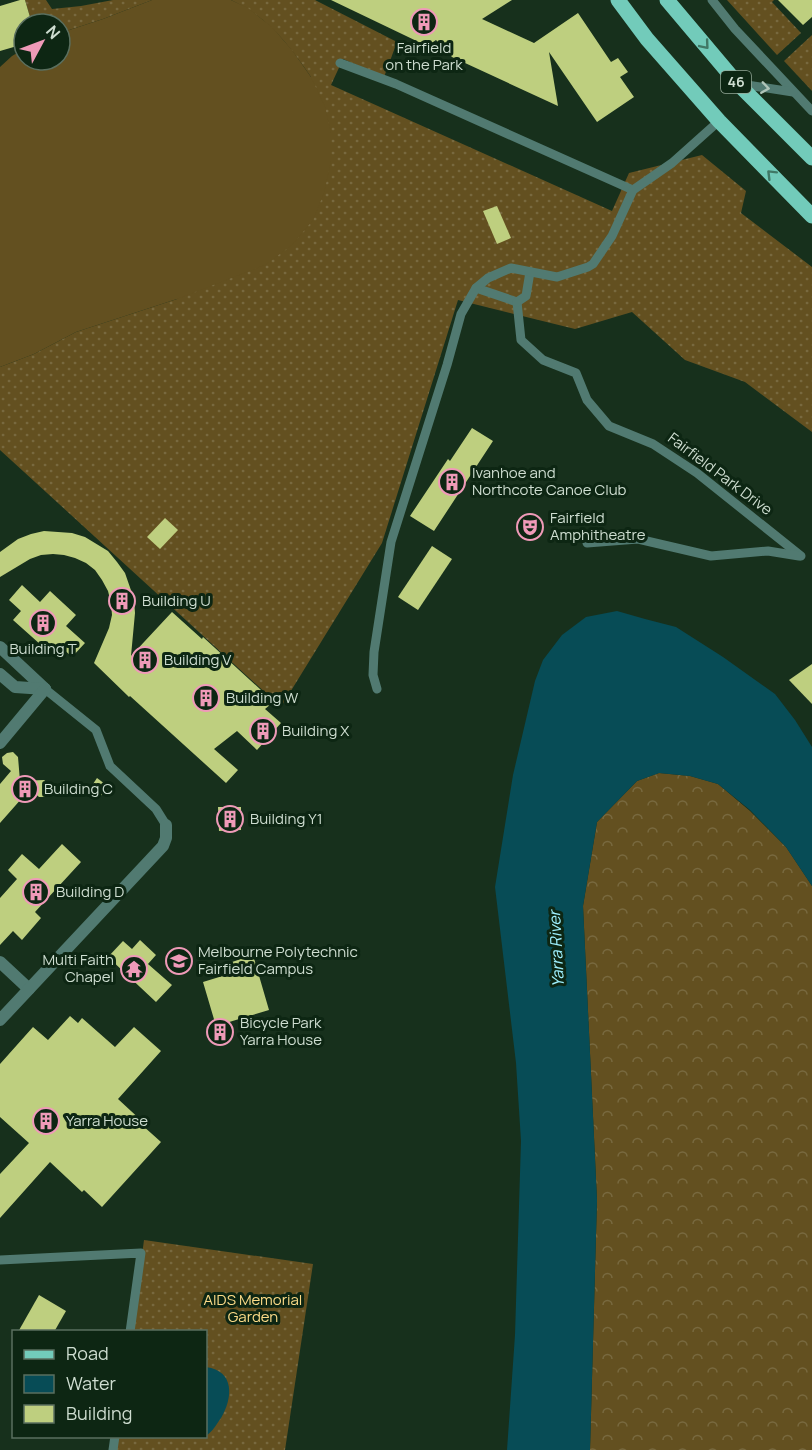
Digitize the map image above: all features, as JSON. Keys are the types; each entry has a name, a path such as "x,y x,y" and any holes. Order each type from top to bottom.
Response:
{"main road":[{"name":"46","path":"618,0 647,39 719,121 812,216"},
{"name":"46","path":"667,0 737,84 812,158"}],"street":[{"path":"0,646 45,689"},
{"path":"0,674 15,687 45,689"},
{"path":"0,743 45,689"},
{"path":"0,1020 163,846 166,838 166,825"},
{"path":"0,962 29,989"}],"lane":[{"path":"712,0 735,29 812,111"},
{"path":"340,63 396,84 633,190"},
{"path":"737,84 793,92"},
{"path":"377,688 373,675 374,652 391,542 447,365 460,314 476,288 488,278 511,268 557,277 593,264 612,236 633,190 672,163 719,121"},
{"path":"476,288 517,302 526,296 530,272"},
{"name":"Fairfield Park Drive","path":"517,302 521,340 543,360 576,374 586,400 609,426 653,444 697,473 801,556 768,551 711,556 638,540 587,543"},
{"path":"45,689 96,730 110,766 156,809 166,825"},
{"path":"0,1260 141,1253 130,1330"}],"green space":[{"path":"25,0 46,0 52,9 113,0 152,0 72,29 72,12 28,12"},
{"path":"152,0 231,0 248,8 272,27 292,50 311,77 325,107 331,133 331,161 324,193 313,220 292,245 265,265 177,299 76,332 34,354 0,367 0,67 12,56 12,72 72,72 72,29"},
{"path":"231,0 315,0 397,42 384,77 343,59 331,85 612,211 629,173 702,155 746,191 741,213 812,267 812,432 745,382 685,360 632,312 575,329 458,300 382,543 281,707 0,450 0,367 34,354 76,332 177,299 311,77 277,33 256,15"},
{"path":"727,0 774,0 772,2 801,33 777,55"},
{"path":"812,35 812,91 784,61"},
{"path":"659,773 690,776 718,784 750,811 786,847 812,886 812,1450 590,1450 597,1200 583,906 597,822 637,781"},
{"name":"AIDS Memorial Garden","path":"144,1240 313,1264 285,1450 116,1450 117,1438 207,1438 207,1330 132,1330"}],"water":[{"name":"Yarra River","path":"617,611 676,627 775,694 795,720 812,747 812,886 786,847 750,810 718,784 690,776 659,773 637,781 597,822 583,906 597,1200 590,1450 507,1450 515,1335 521,1141 516,1063 495,887 513,775 535,681 543,660 562,635 586,617"},
{"path":"207,1367 222,1374 229,1386 228,1402 213,1430 207,1435"}],"building":[{"path":"25,0 28,12 12,12 12,48 0,51 0,6"},
{"path":"331,0 512,0 482,19 534,43 578,13 611,62 618,58 628,72 620,77 634,97 597,122 549,52 558,106 452,57 436,40 427,46"},
{"path":"778,0 812,0 812,17 803,25"},
{"path":"497,206 511,238 497,244 483,211"},
{"name":"Ivanhoe and Northcote Canoe Club","path":"472,428 493,441 434,531 410,516"},
{"path":"165,518 178,530 160,549 147,537"},
{"path":"44,531 72,533 85,537 108,551 125,573 134,599 131,656 172,612 261,690 259,693 271,704 265,709 281,723 257,750 237,731 214,749 238,770 226,783 94,663 112,615 108,591 95,570 75,558 53,554 30,559 0,577 0,552 18,539"},
{"path":"432,546 452,559 418,610 398,597"},
{"name":"Building T","path":"22,585 40,602 50,591 76,615 66,626 85,643 72,657 58,644 50,653 13,620 21,611 9,600"},
{"path":"812,664 812,704 789,680"},
{"name":"Building C","path":"13,752 18,757 20,781 44,780 50,785 50,792 46,797 39,797 30,789 0,823 0,784 11,771 3,764 2,757"},
{"path":"97,778 105,784 107,794 97,796 89,790"},
{"name":"Building Y1","path":"218,807 241,807 241,830 219,831"},
{"name":"Building D","path":"62,844 81,862 35,912 41,918 22,940 13,931 0,945 0,898 17,879 8,870 22,854 39,869"},
{"name":"Multi Faith Chapel","path":"140,940 156,955 148,964 172,985 156,1002 108,957 123,941 132,949"},
{"path":"253,955 269,1010 216,1026 203,982 229,974 226,964"},
{"name":"Yarra House","path":"70,1016 78,1023 82,1018 115,1047 134,1027 161,1051 118,1099 161,1142 102,1207 50,1162 0,1218 0,1174 29,1143 0,1117 0,1064 33,1027 48,1040"},
{"path":"39,1295 66,1311 55,1330 19,1330"}],"place":[{"name":"Fairfield on the Park","path":"424,22"},
{"name":"Ivanhoe and Northcote Canoe Club","path":"452,482"},
{"name":"Fairfield Amphitheatre","path":"530,527"},
{"name":"Building U","path":"122,601"},
{"name":"Building T","path":"43,623"},
{"name":"Building V","path":"145,660"},
{"name":"Building W","path":"206,698"},
{"name":"Building X","path":"263,731"},
{"name":"Building C","path":"25,789"},
{"name":"Building Y1","path":"230,819"},
{"name":"Building D","path":"36,892"},
{"name":"Melbourne Polytechnic Fairfield Campus","path":"179,961"},
{"name":"Multi Faith Chapel","path":"134,969"},
{"name":"Bicycle Park Yarra House","path":"220,1032"},
{"name":"Yarra House","path":"46,1121"}]}
